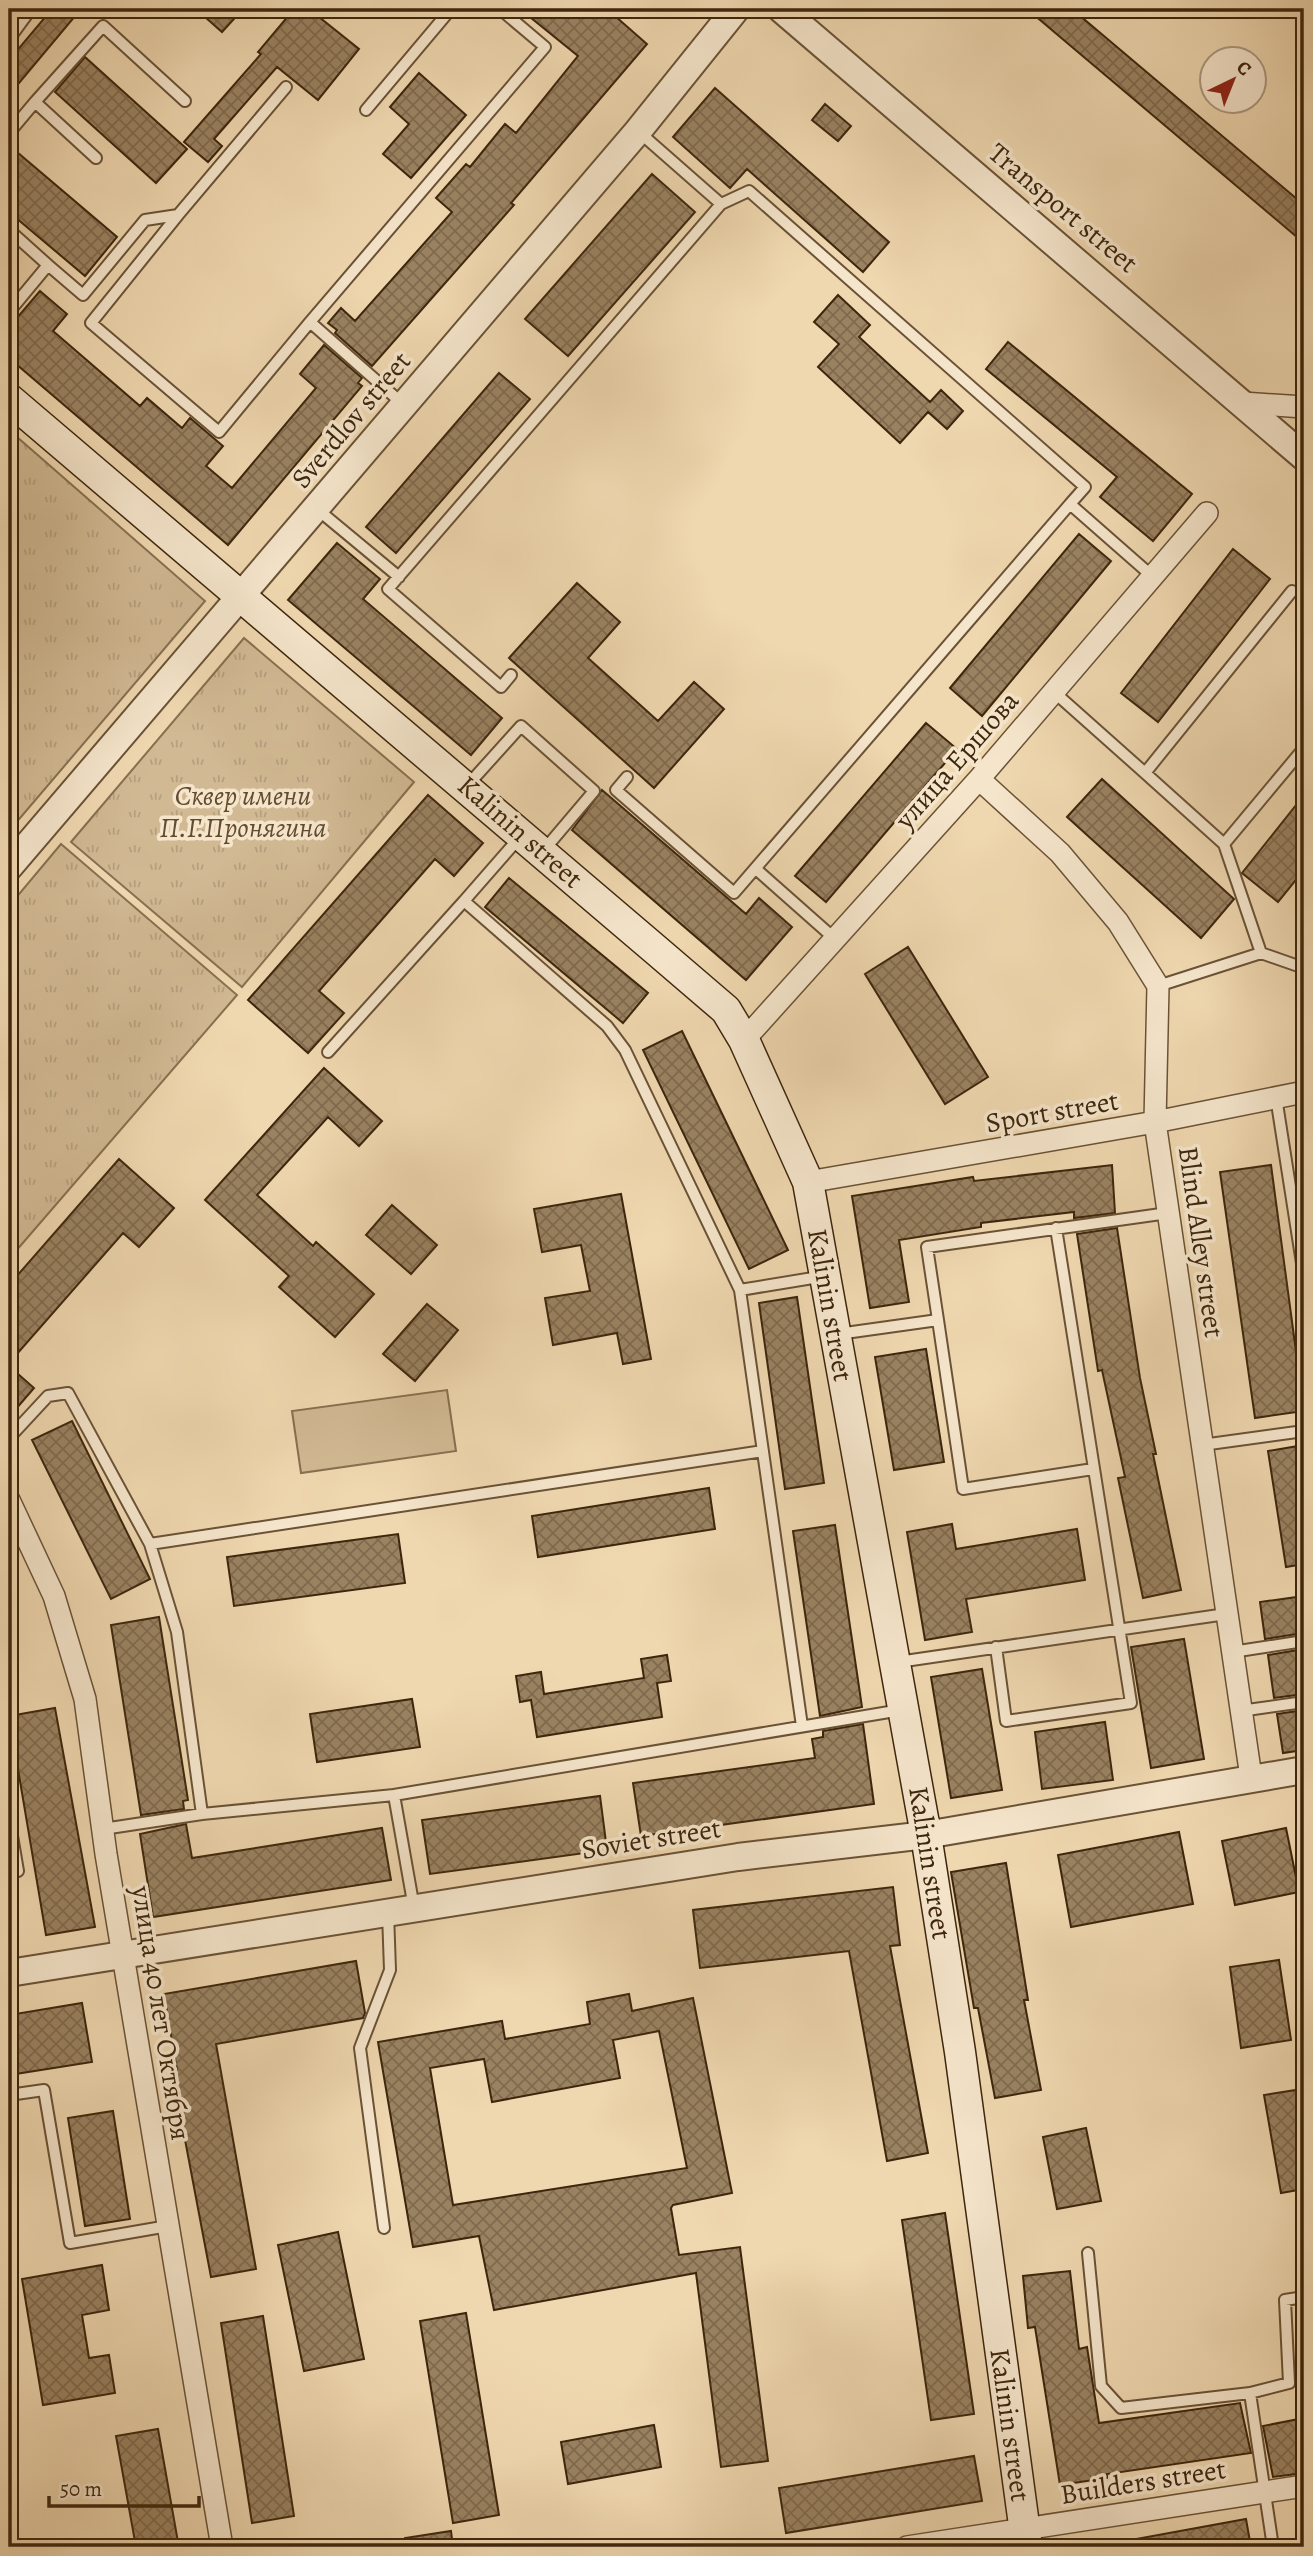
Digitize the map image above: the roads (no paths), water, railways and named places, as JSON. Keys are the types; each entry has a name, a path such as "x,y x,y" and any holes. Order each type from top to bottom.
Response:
{"main road":[{"name":"Kalinin street","path":"9,399 467,786 726,1010 744,1040 808,1182 926,1835 960,2052 1026,2538"}],"street":[{"name":"Sverdlov street","path":"9,867 638,131 736,9"},
{"name":"Transport street","path":"780,9 1304,457"},
{"path":"1243,403 1304,407"},
{"name":"улица Ершова","path":"744,1040 979,779 1207,513"},
{"path":"979,779 1060,853 1118,922 1158,986"},
{"name":"Blind Alley street","path":"1158,986 1155,1122 1251,1777"},
{"name":"Sport street","path":"808,1182 1155,1122 1304,1092"},
{"name":"улица 40 лет Октября","path":"9,1500 54,1596 85,1699 123,1955 222,2547"},
{"name":"Soviet street","path":"9,1973 738,1857 926,1835 1304,1770"},
{"name":"Builders street","path":"907,2547 1026,2538 1304,2486"}],"lane":[{"path":"9,39 31,9"},
{"path":"366,110 451,9"},
{"path":"286,87 90,323 219,432 545,47 500,9"},
{"path":"9,133 103,26 185,101"},
{"path":"35,102 96,158"},
{"path":"638,131 721,204"},
{"path":"512,675 501,687 388,589 721,204 749,191 1085,487 734,893 616,790 627,777"},
{"path":"9,230 83,295 145,220 178,215"},
{"path":"9,312 48,265"},
{"path":"310,322 404,405"},
{"path":"1070,504 1152,576"},
{"path":"317,509 399,577"},
{"path":"1145,773 1292,591"},
{"path":"1054,692 1224,844 1261,953"},
{"path":"328,1052 464,901 594,791 521,726 467,786"},
{"path":"1224,844 1304,748"},
{"path":"756,869 835,939"},
{"path":"464,901 607,1026 625,1050 740,1290 802,1726"},
{"path":"1158,986 1261,953 1304,968"},
{"path":"1276,1097 1304,1276"},
{"path":"1093,1469 963,1489 927,1247 1168,1213"},
{"path":"996,1647 1006,1721 1131,1703 1056,1228"},
{"path":"740,1290 825,1276"},
{"path":"836,1334 938,1321"},
{"path":"9,1438 48,1396 68,1393 150,1544 177,1632 202,1814"},
{"path":"1202,1445 1304,1431"},
{"path":"150,1544 763,1451"},
{"path":"895,1662 1226,1614"},
{"path":"1231,1652 1304,1641"},
{"path":"1240,1712 1304,1702"},
{"path":"103,1829 202,1814 394,1795 903,1710"},
{"path":"394,1795 414,1908"},
{"path":"9,1818 18,1871 9,1872"},
{"path":"384,2228 360,2048 390,1970 388,1913"},
{"path":"9,2095 44,2090 70,2243 168,2226"},
{"path":"1088,2253 1101,2386 1121,2408 1250,2393 1289,2383 1285,2300 1304,2297"},
{"path":"1250,2393 1262,2492 1273,2547"}],"park label":[{"name":"Сквер имени П.Г.Пронягина","path":"243,812"}]}
